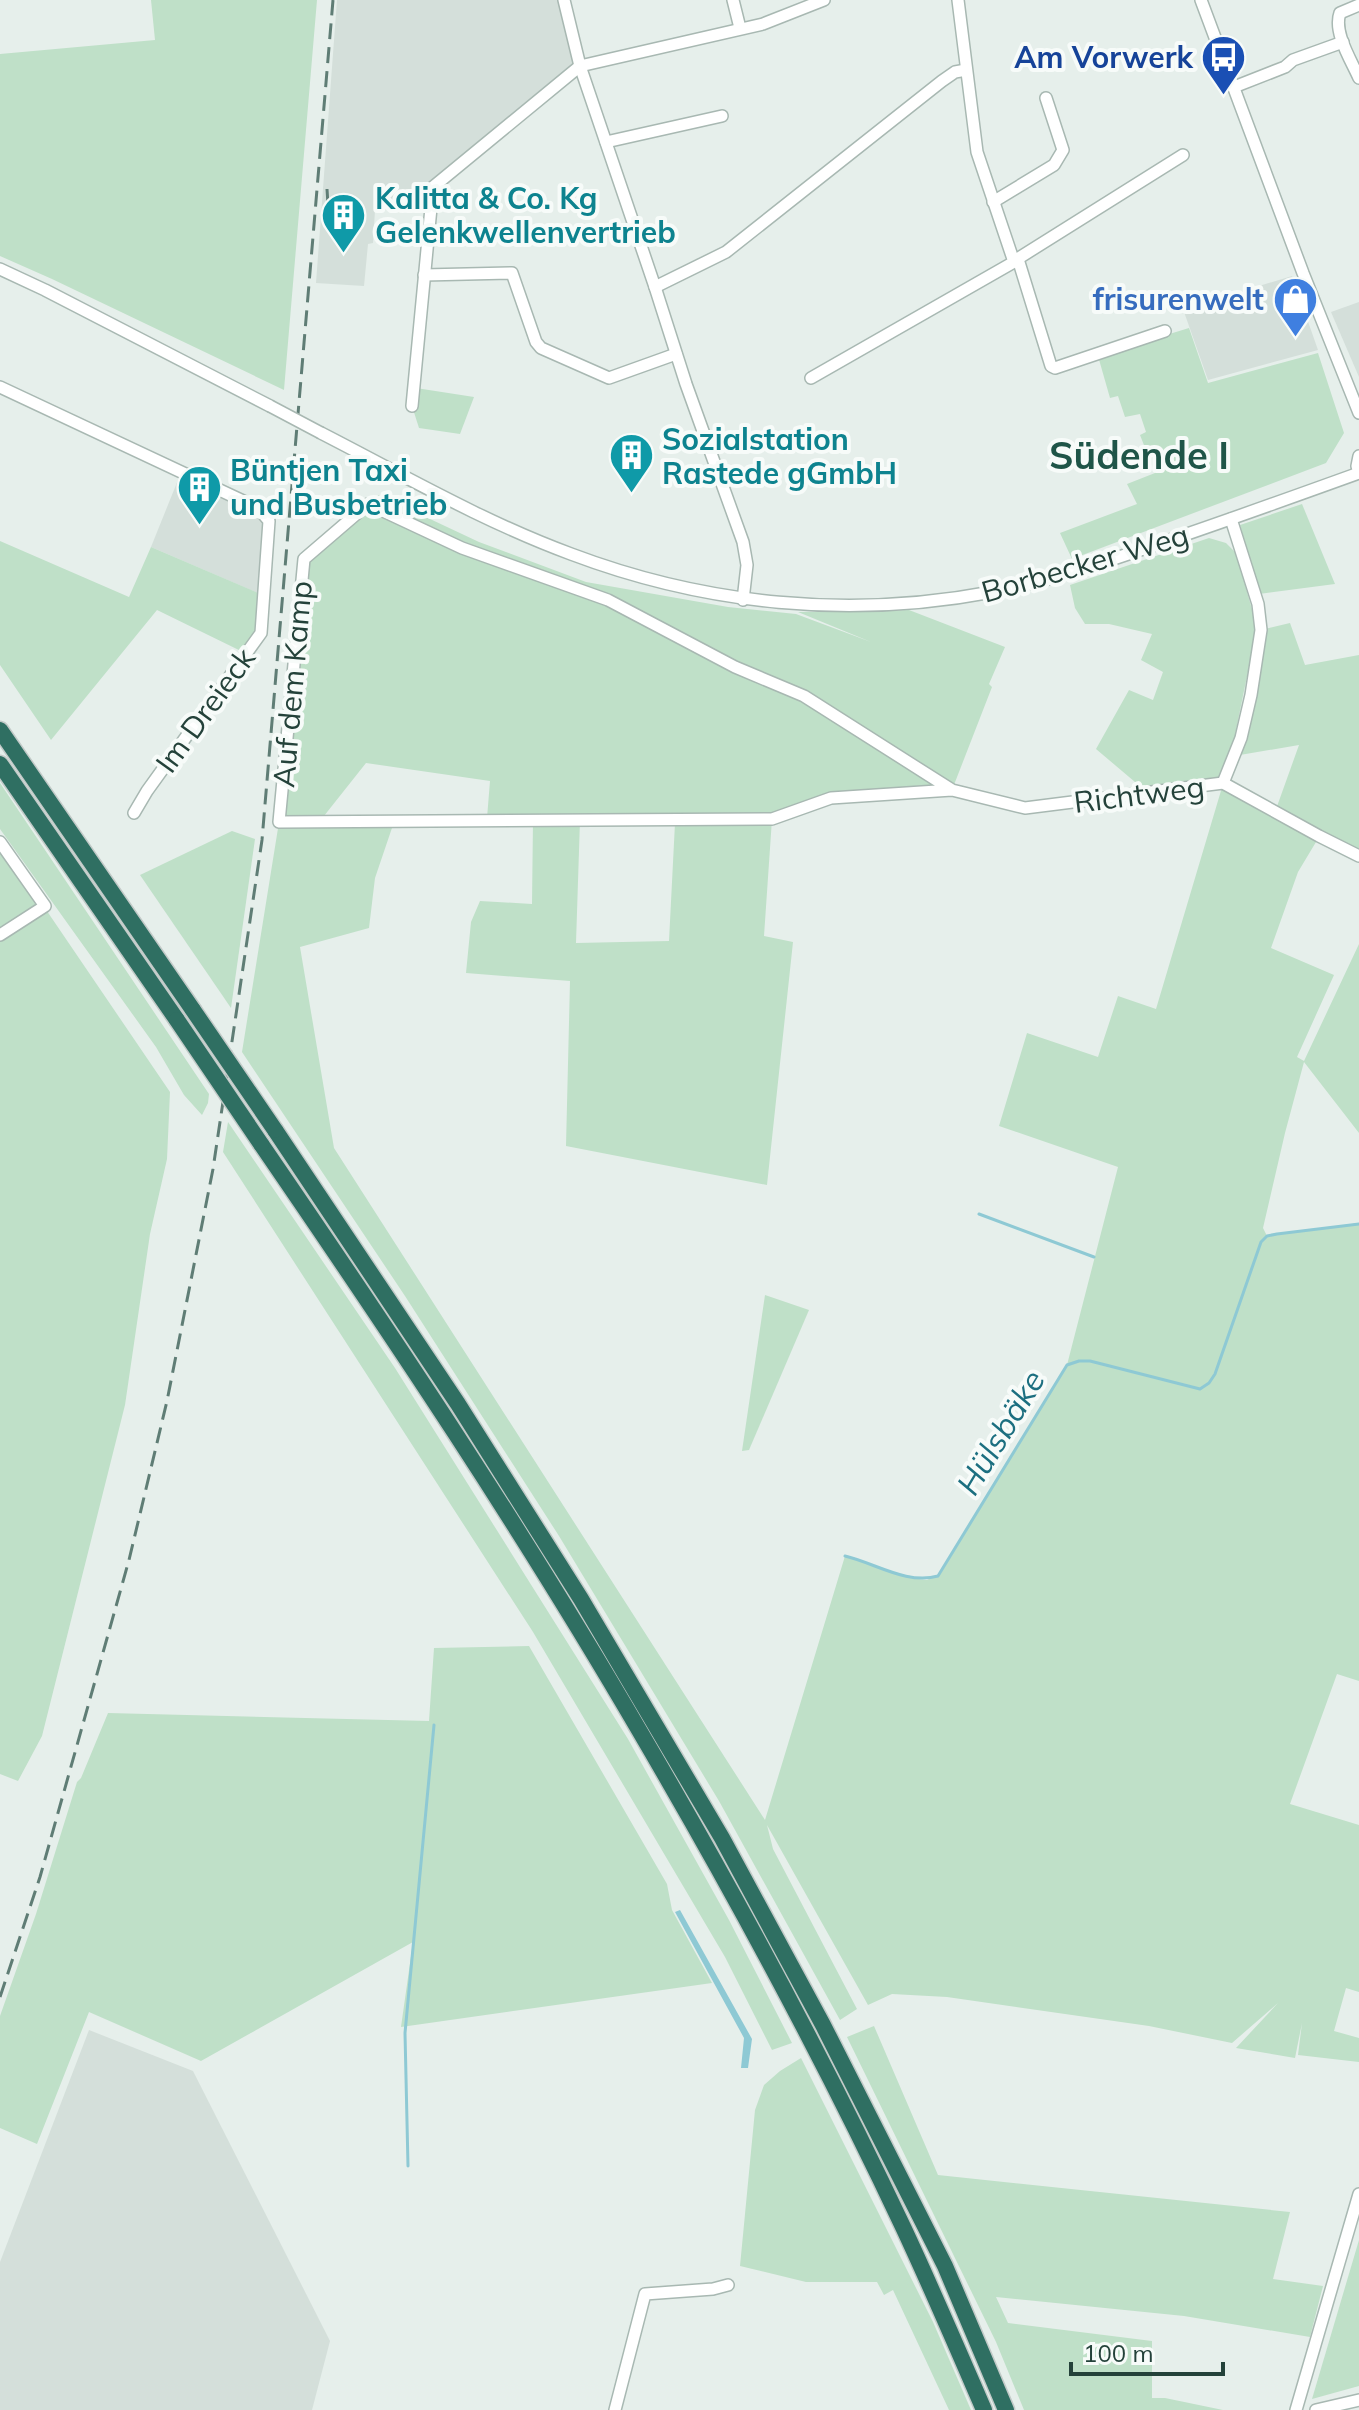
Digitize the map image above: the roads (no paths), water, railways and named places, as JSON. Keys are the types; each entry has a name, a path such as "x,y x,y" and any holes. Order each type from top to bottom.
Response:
{"highway":[{"path":"0,730 275,1130 458,1404 581,1599 722,1838 835,2047 945,2266 1006,2410"},
{"path":"0,764 443,1415 638,1728 820,2059 904,2229 984,2410"}],"street":[{"path":"564,0 580,66 710,454 743,542 747,565 743,600"},
{"path":"733,0 740,28"},
{"path":"412,406 433,187 580,66 763,24 824,0"},
{"path":"958,0 977,152 1051,366 1055,368 1165,331"},
{"path":"1201,0 1359,413"},
{"path":"1359,5 1340,13 1337,20 1359,78"},
{"path":"1234,87 1285,67 1293,60 1343,42"},
{"path":"655,287 726,252 942,81 955,72 966,70"},
{"path":"993,202 1054,165 1063,150 1046,98"},
{"path":"606,142 722,116"},
{"path":"811,378 1016,260 1183,155"},
{"name":"Borbecker Weg","path":"0,269 486,517 569,554 695,591 743,600 860,606 909,604 993,592 1072,572 1359,473"},
{"path":"424,275 512,273 536,342 541,348 609,378 676,354"},
{"name":"Im Dreieck","path":"0,387 258,508 269,521 261,633 134,813"},
{"path":"1359,456 1359,473"},
{"name":"Auf dem Kamp","path":"368,504 462,548 608,600 735,667 804,696 952,790 831,798 772,819 279,822 304,559 368,504"},
{"path":"1223,783 1241,738 1261,630 1258,604 1231,519"},
{"name":"Richtweg","path":"952,790 1025,808 1223,783 1359,856"},
{"path":"0,842 45,906 0,935"},
{"path":"1296,2410 1359,2194"},
{"path":"615,2410 645,2294 728,2285"},
{"path":"1316,2410 1359,2400"}],"water":[{"path":"680,1910 752,2039 748,2068 741,2068 744,2038 675,1912"}],"waterway":[{"path":"979,1214 1094,1257"},
{"name":"Hülsbäke","path":"845,1556 915,1578 938,1576 1067,1365 1090,1361 1200,1389 1215,1374 1261,1242 1267,1236 1277,1234 1359,1224"},
{"path":"408,2166 405,2033 434,1725"}],"railway":[{"path":"0,1997 40,1877 129,1560 167,1401 213,1169 262,840 333,0"},
{"path":"327,189 329,221"}],"place":[{"name":"Am Vorwerk","path":"1224,96"},
{"name":"Kalitta & Co. Kg Gelenkwellenvertrieb","path":"344,254"},
{"name":"frisurenwelt","path":"1295,338"},
{"name":"Sozialstation Rastede gGmbH","path":"631,495"},
{"name":"Büntjen Taxi und Busbetrieb","path":"199,526"}],"district":[{"name":"Südende I","path":"1139,455"}]}
